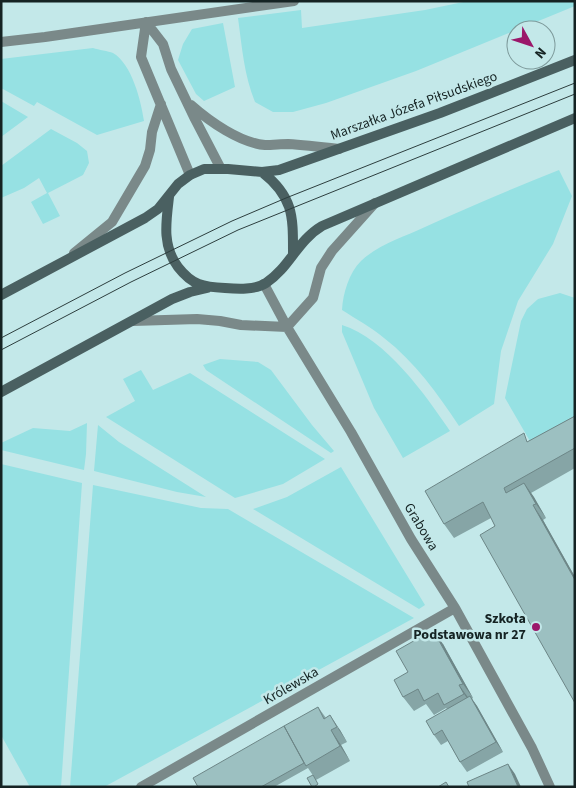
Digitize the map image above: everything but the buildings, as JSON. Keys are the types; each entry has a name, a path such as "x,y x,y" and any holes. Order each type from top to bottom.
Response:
{"main road":[{"name":"Marszałka Józefa Piłsudskiego","path":"262,172 278,170 440,113 575,60"},
{"path":"169,197 166,233 169,251 184,275 194,282 208,287 235,289 264,284 275,277 286,266 302,241 314,231 376,202 575,118"},
{"path":"1,295 145,218 158,209 178,184 204,169 262,172 280,189 291,208 293,254"},
{"path":"1,392 172,300 208,287"}],"street":[{"path":"1,42 294,1"},
{"path":"146,22 163,44 171,69 222,169"},
{"path":"146,22 141,57 190,176"},
{"path":"188,102 204,117 242,138 257,143 339,149"},
{"path":"63,262 112,222 145,166 150,150 152,132 161,104"},
{"path":"133,321 197,319 241,325 288,327 313,298 321,268 332,251 376,202"},
{"name":"Grabowa","path":"264,284 411,539 455,608 532,748 550,787"},
{"name":"Królewska","path":"141,787 455,608"}],"shaded area":[{"path":"468,1 575,1 575,6 541,20 506,20 506,34 416,71 326,103 293,112 273,112 255,102 246,71 238,18 301,10 302,28 425,10"},
{"path":"223,23 235,87 204,101 196,94 178,60 183,44 192,29"},
{"path":"93,48 113,53 125,65 138,94 144,121 97,135 37,102 34,106 1,88 1,59"},
{"path":"1,101 28,117 1,137"},
{"path":"51,129 77,143 87,151 89,163 83,175 48,193 60,216 43,224 31,202 47,193 39,178 24,188 1,198 1,166"},
{"path":"559,170 572,196 553,244 518,301 501,351 494,404 459,426 434,390 406,357 379,334 342,310 347,284 353,271 361,261 384,245"},
{"path":"560,293 575,298 575,436 534,448 505,398 521,321 527,309 538,299"},
{"path":"342,325 374,342 389,355 429,401 450,431 403,458 374,408 342,332"},
{"path":"220,359 258,362 271,370 334,451 331,453 206,370 203,365"},
{"path":"141,370 153,390 190,373 325,459 283,484 235,498 106,417 135,401 123,379"},
{"path":"87,423 84,470 1,450 1,443 33,428 70,431"},
{"path":"98,425 119,442 206,497 177,492 94,471"},
{"path":"1,464 82,483 61,787 30,787 1,735"},
{"path":"341,467 425,605 419,609 253,509 287,497"},
{"path":"93,485 201,508 228,509 414,618 104,787 70,787"}],"tram line":[{"path":"1,338 125,273 232,221 575,83"},
{"path":"1,350 131,282 238,230 575,94"}],"place":[{"name":"Szkoła Podstawowa nr 27","path":"536,627"}]}
